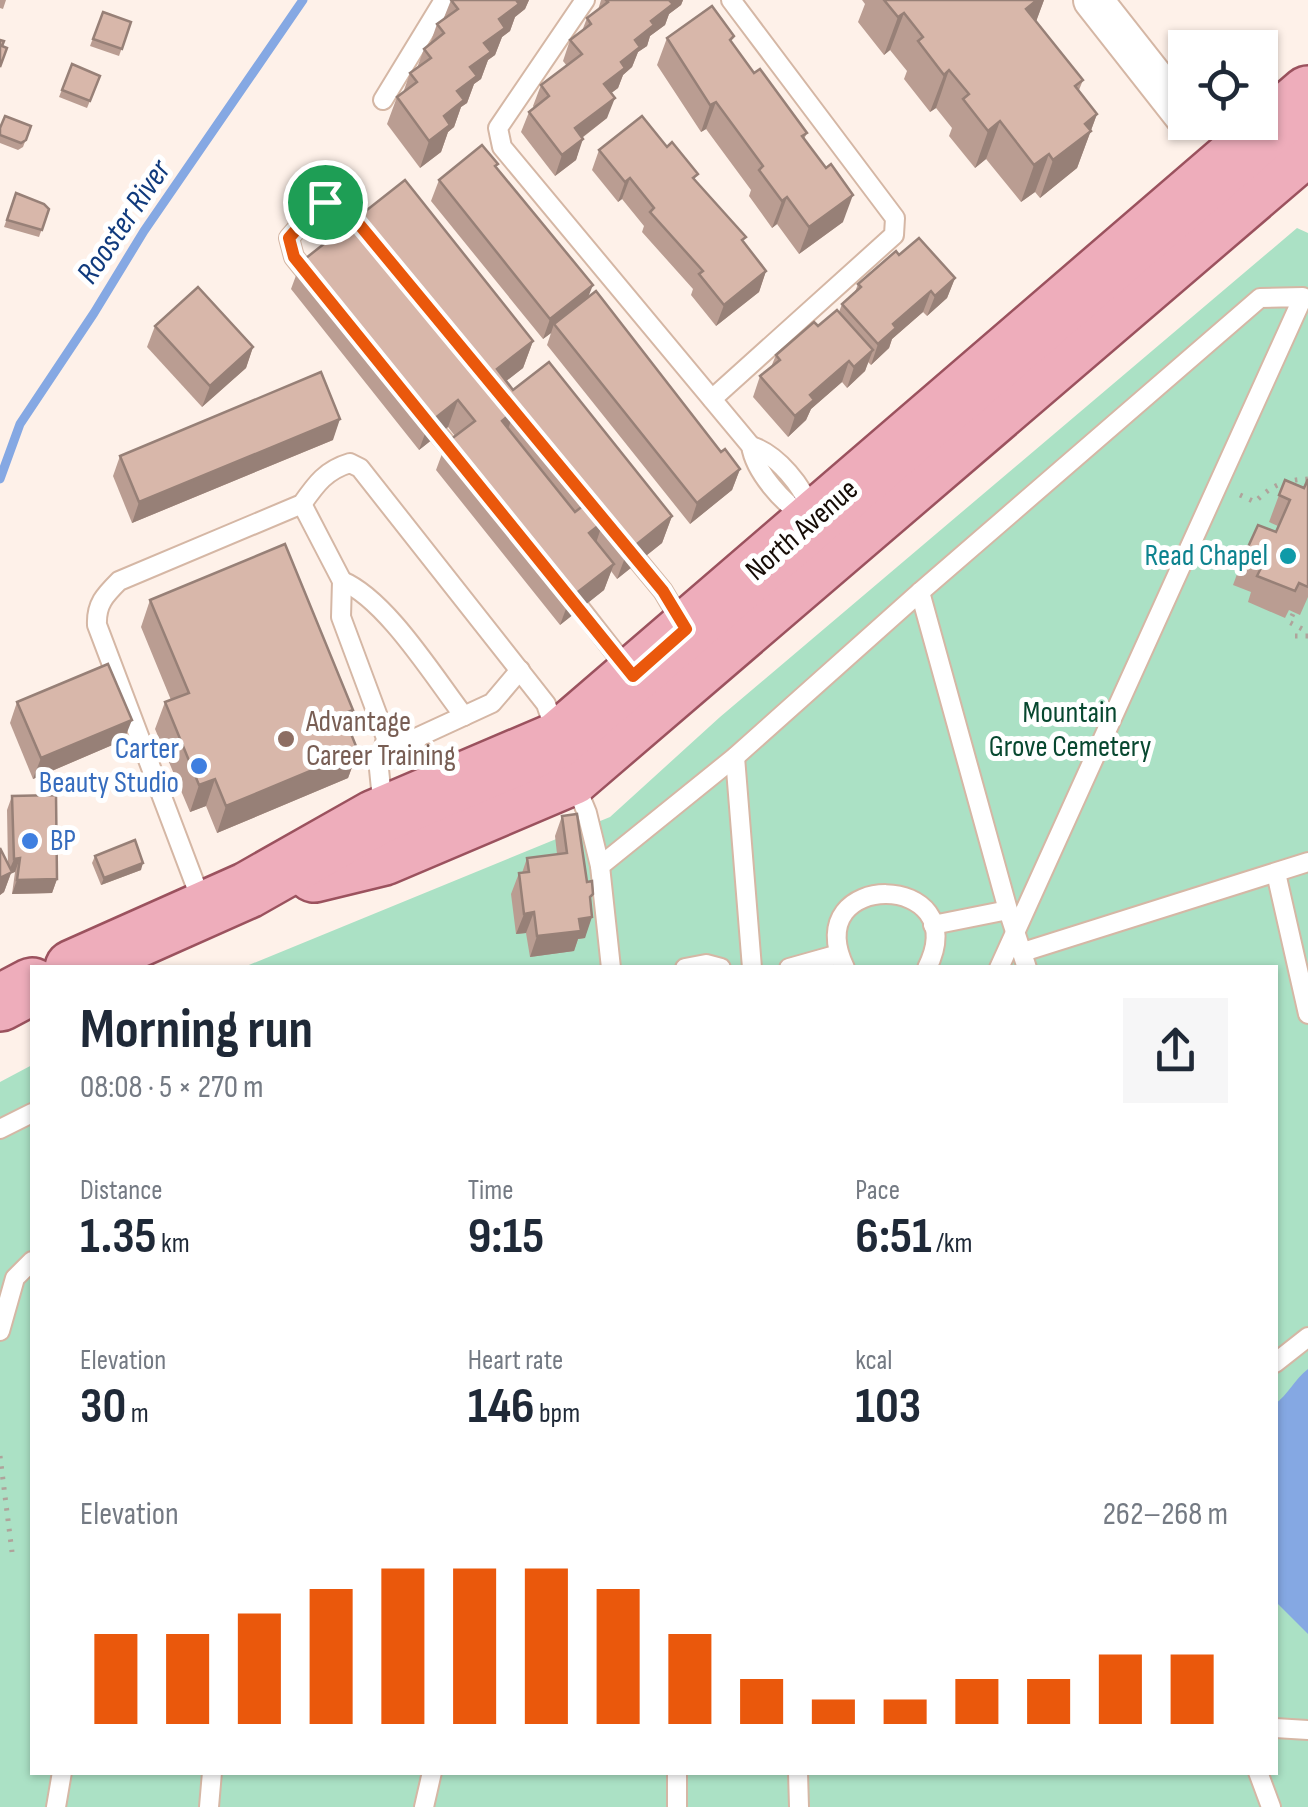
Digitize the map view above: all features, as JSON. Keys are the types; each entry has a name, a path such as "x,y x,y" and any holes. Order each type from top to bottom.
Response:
{"main road":[{"name":"North Avenue","path":"226,900 384,857 565,758 1235,183 1308,94"},
{"name":"North Avenue","path":"81,965 226,900 384,815 565,758 633,676 813,520 1235,183 1308,146"},
{"path":"0,1004 30,987"}],"street":[{"path":"1094,0 1168,95"},
{"path":"1202,140 1235,183"}],"lane":[{"path":"383,100 444,0"},
{"path":"585,0 498,128 502,148 750,446 761,472 792,508 813,520"},
{"path":"712,399 894,235 895,218 731,0"},
{"path":"332,303 294,257 289,238 317,206 325,202 344,206 383,252"},
{"path":"600,866 735,757 1260,298 1306,294 1000,965"},
{"path":"406,395 469,471"},
{"path":"226,900 97,626 96,610 120,581 302,504 318,480 335,467 350,463 360,468 546,704 587,813 600,866 611,965"},
{"path":"302,504 342,581 342,616 386,738 379,769 384,815"},
{"path":"612,530 663,591 686,629"},
{"path":"556,578 633,676"},
{"path":"342,581 357,587 377,604 464,716"},
{"path":"920,592 1025,960 1308,862"},
{"path":"386,738 403,744 492,702 520,670"},
{"path":"735,757 752,965"},
{"path":"1276,873 1308,1014"},
{"path":"812,965 842,961 840,924 858,900 887,891 916,900 933,925 936,940 928,965"},
{"path":"933,925 1008,910"},
{"path":"0,1128 30,1114"},
{"path":"0,1331 16,1278 30,1263"},
{"path":"1278,1361 1308,1336"},
{"path":"1278,1728 1308,1730"},
{"path":"56,1807 61,1775"},
{"path":"208,1807 212,1775"},
{"path":"424,1807 431,1775"},
{"path":"677,1775 677,1807"},
{"path":"798,1775 800,1807"},
{"path":"1259,1775 1271,1807"}],"path":[{"path":"1218,484 1256,502 1270,487 1285,480 1308,479"},
{"path":"1293,614 1289,622 1308,634"},
{"path":"1294,636 1308,634"},
{"path":"0,1456 12,1552"}],"green space":[{"name":"Mountain Grove Cemetery","path":"1297,228 1308,233 1308,1807 0,1807 0,1082 30,1066 30,1775 1278,1775 1278,965 249,965 610,817 720,717"}],"water":[{"path":"1308,1369 1308,1634 1278,1604 1278,1401"}],"building":[{"path":"451,0 516,0 519,4 499,19 505,28 484,43 491,52 470,67 477,76 457,91 464,100 444,116 450,125 429,141 397,97 417,82 410,73 431,58 424,49 444,33 437,24 458,9"},
{"path":"606,0 669,0 673,4 635,40 640,47 621,62 625,68 604,84 615,98 575,128 583,139 562,155 529,112 549,96 541,85 582,54 570,40 591,24 587,18"},
{"path":"884,0 1037,0 1026,9 1083,80 1075,86 1097,114 1085,124 1091,131 1053,160 1049,154 1034,165 1000,121 988,131 963,99 969,94 949,70 944,75 918,41 923,37 904,13 898,17"},
{"path":"712,6 754,73 760,69 807,133 802,136 826,168 831,164 853,195 809,227 787,197 782,201 759,170 763,166 716,102 710,105 667,38"},
{"path":"103,12 131,22 122,49 93,39"},
{"path":"0,40 7,48 0,67"},
{"path":"72,64 100,76 90,101 62,90"},
{"path":"5,116 31,126 26,140 21,143 0,135"},
{"path":"642,116 667,147 672,142 698,174 693,178 746,237 742,240 766,271 724,305 699,274 703,271 650,212 654,208 630,178 625,182 599,150"},
{"path":"482,145 593,285 550,319 439,180"},
{"path":"405,180 533,341 497,369 513,390 549,362 672,516 627,552 603,522 589,533 614,564 570,598 446,443 475,421 458,400 429,423 301,262","holes":["515,410 588,502 575,512 502,421"]},
{"path":"16,193 49,209 42,230 7,220"},
{"path":"919,238 955,278 935,296 931,291 893,324 896,328 878,344 842,304 861,287 858,284 896,251 899,255"},
{"path":"198,287 253,347 210,386 155,326"},
{"path":"596,291 721,452 725,449 740,469 697,503 554,324"},
{"path":"837,310 873,350 854,367 849,361 810,395 814,400 795,416 760,376 780,360 776,355 814,322 818,326"},
{"path":"321,372 340,419 139,502 120,456"},
{"path":"1308,479 1308,587 1299,583 1295,591 1257,576 1262,566 1243,558 1258,525 1276,532 1290,500 1279,495 1285,480 1304,488"},
{"path":"285,544 353,710 343,714 358,751 226,806 215,779 199,785 165,702 189,693 150,600"},
{"path":"108,664 132,720 41,758 17,702"},
{"name":"BP","path":"56,795 57,879 17,880 20,858 14,859 12,796"},
{"path":"577,814 587,882 592,881 592,917 579,919 581,931 537,936 534,912 524,914 519,873 529,872 527,858 567,853 562,816"},
{"name":"BP","path":"135,840 143,863 104,878 95,856"},
{"path":"0,848 12,872 0,878"}],"waterway":[{"name":"Rooster River","path":"0,479 20,424 144,231 303,0"}],"place":[{"name":"Read Chapel","path":"1288,556"},
{"name":"Advantage Career Training","path":"286,739"},
{"name":"Carter Beauty Studio","path":"199,766"},
{"name":"BP","path":"30,841"}],"route":[{"path":"325,202 344,206 663,591 686,629 633,676 294,257 289,238 325,202"}]}
